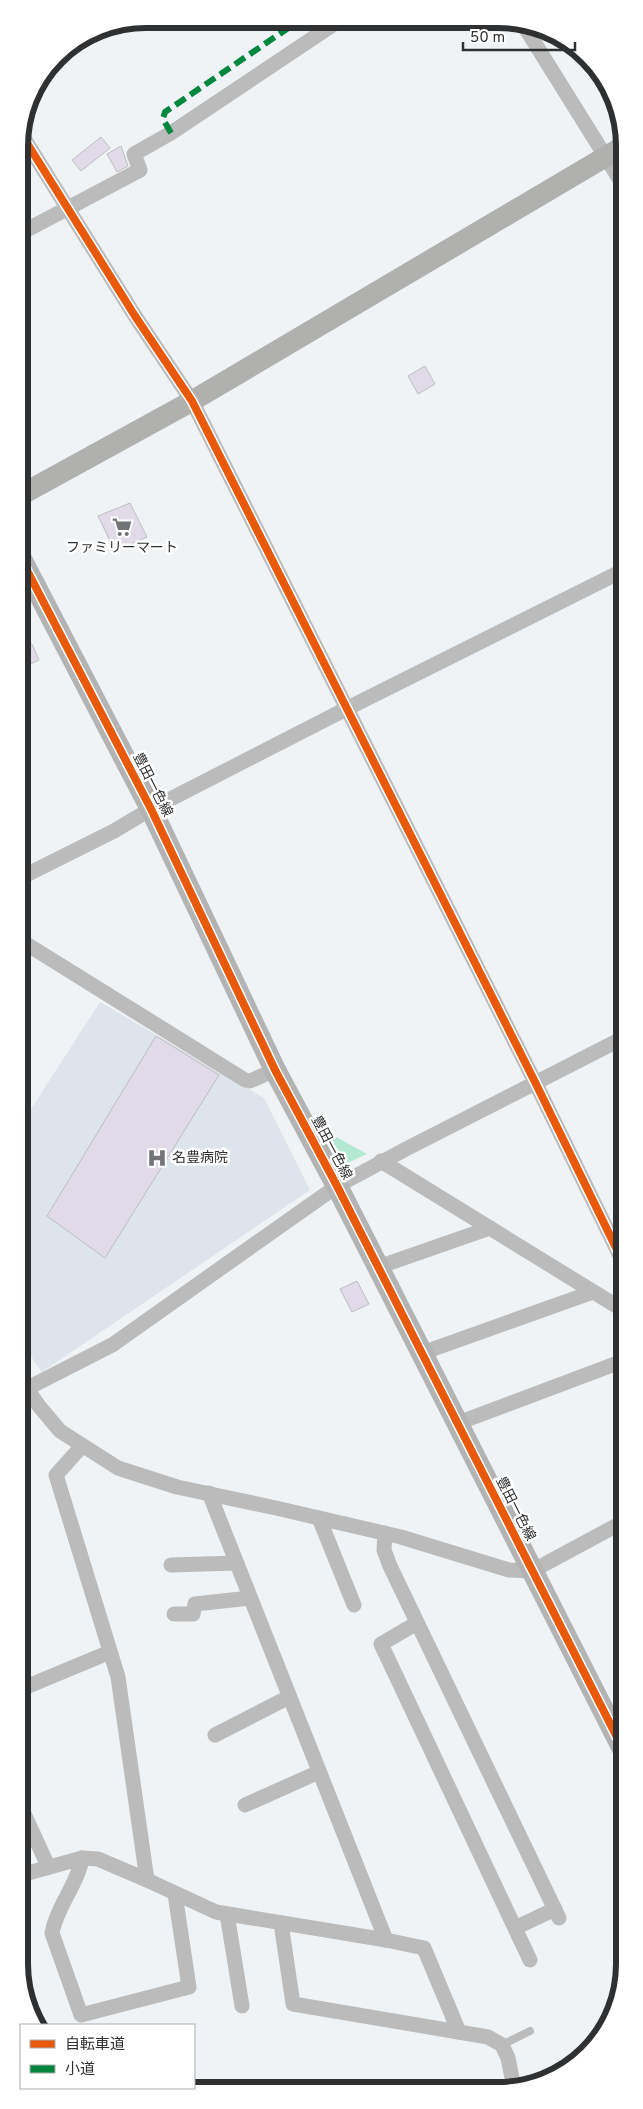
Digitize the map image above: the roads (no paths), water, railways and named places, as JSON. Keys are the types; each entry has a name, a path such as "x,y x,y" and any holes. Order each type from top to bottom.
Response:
{"main road":[{"name":"豊田一色線","path":"28,571 151,809 276,1070 422,1352 615,1734"}],"street":[{"path":"28,229 140,170 134,154 171,133 328,28"},
{"path":"28,491 192,401 614,152 529,32"},
{"path":"28,145 135,316 192,401 536,1084 615,1246"},
{"path":"28,874 346,709 616,574"},
{"path":"28,945 244,1080 250,1081 276,1070"},
{"path":"28,1383 112,1345 337,1186 381,1161 616,1042"},
{"path":"381,1161 615,1305"},
{"path":"378,1267 490,1228"},
{"path":"422,1352 593,1292"},
{"path":"458,1424 615,1364"},
{"path":"28,1393 60,1431 118,1468 177,1487 385,1533 508,1570 532,1571 615,1527"},
{"path":"82,1446 56,1475 118,1677 147,1880"},
{"path":"209,1493 386,1940"},
{"path":"319,1518 354,1605"},
{"path":"385,1533 384,1550 417,1623 557,1914 514,1928"},
{"path":"171,1565 236,1563"},
{"path":"174,1614 193,1614 195,1604 250,1598"},
{"path":"417,1623 381,1644 530,1960"},
{"path":"28,1686 110,1652"},
{"path":"215,1734 290,1697"},
{"path":"245,1805 319,1772"},
{"path":"28,1822 48,1866"},
{"path":"82,1858 80,1868 54,1919 52,1933 81,2015 189,1987 175,1894"},
{"path":"28,1873 82,1858 98,1859 216,1912 424,1948 459,2032"},
{"path":"227,1914 242,2006"},
{"path":"281,1923 293,2004 488,2037 502,2044 508,2058 512,2080"}],"lane":[{"path":"502,2044 530,2030"}],"place":[{"name":"ファミリーマート","path":"122,527"},
{"name":"名豊病院","path":"157,1158"}]}
